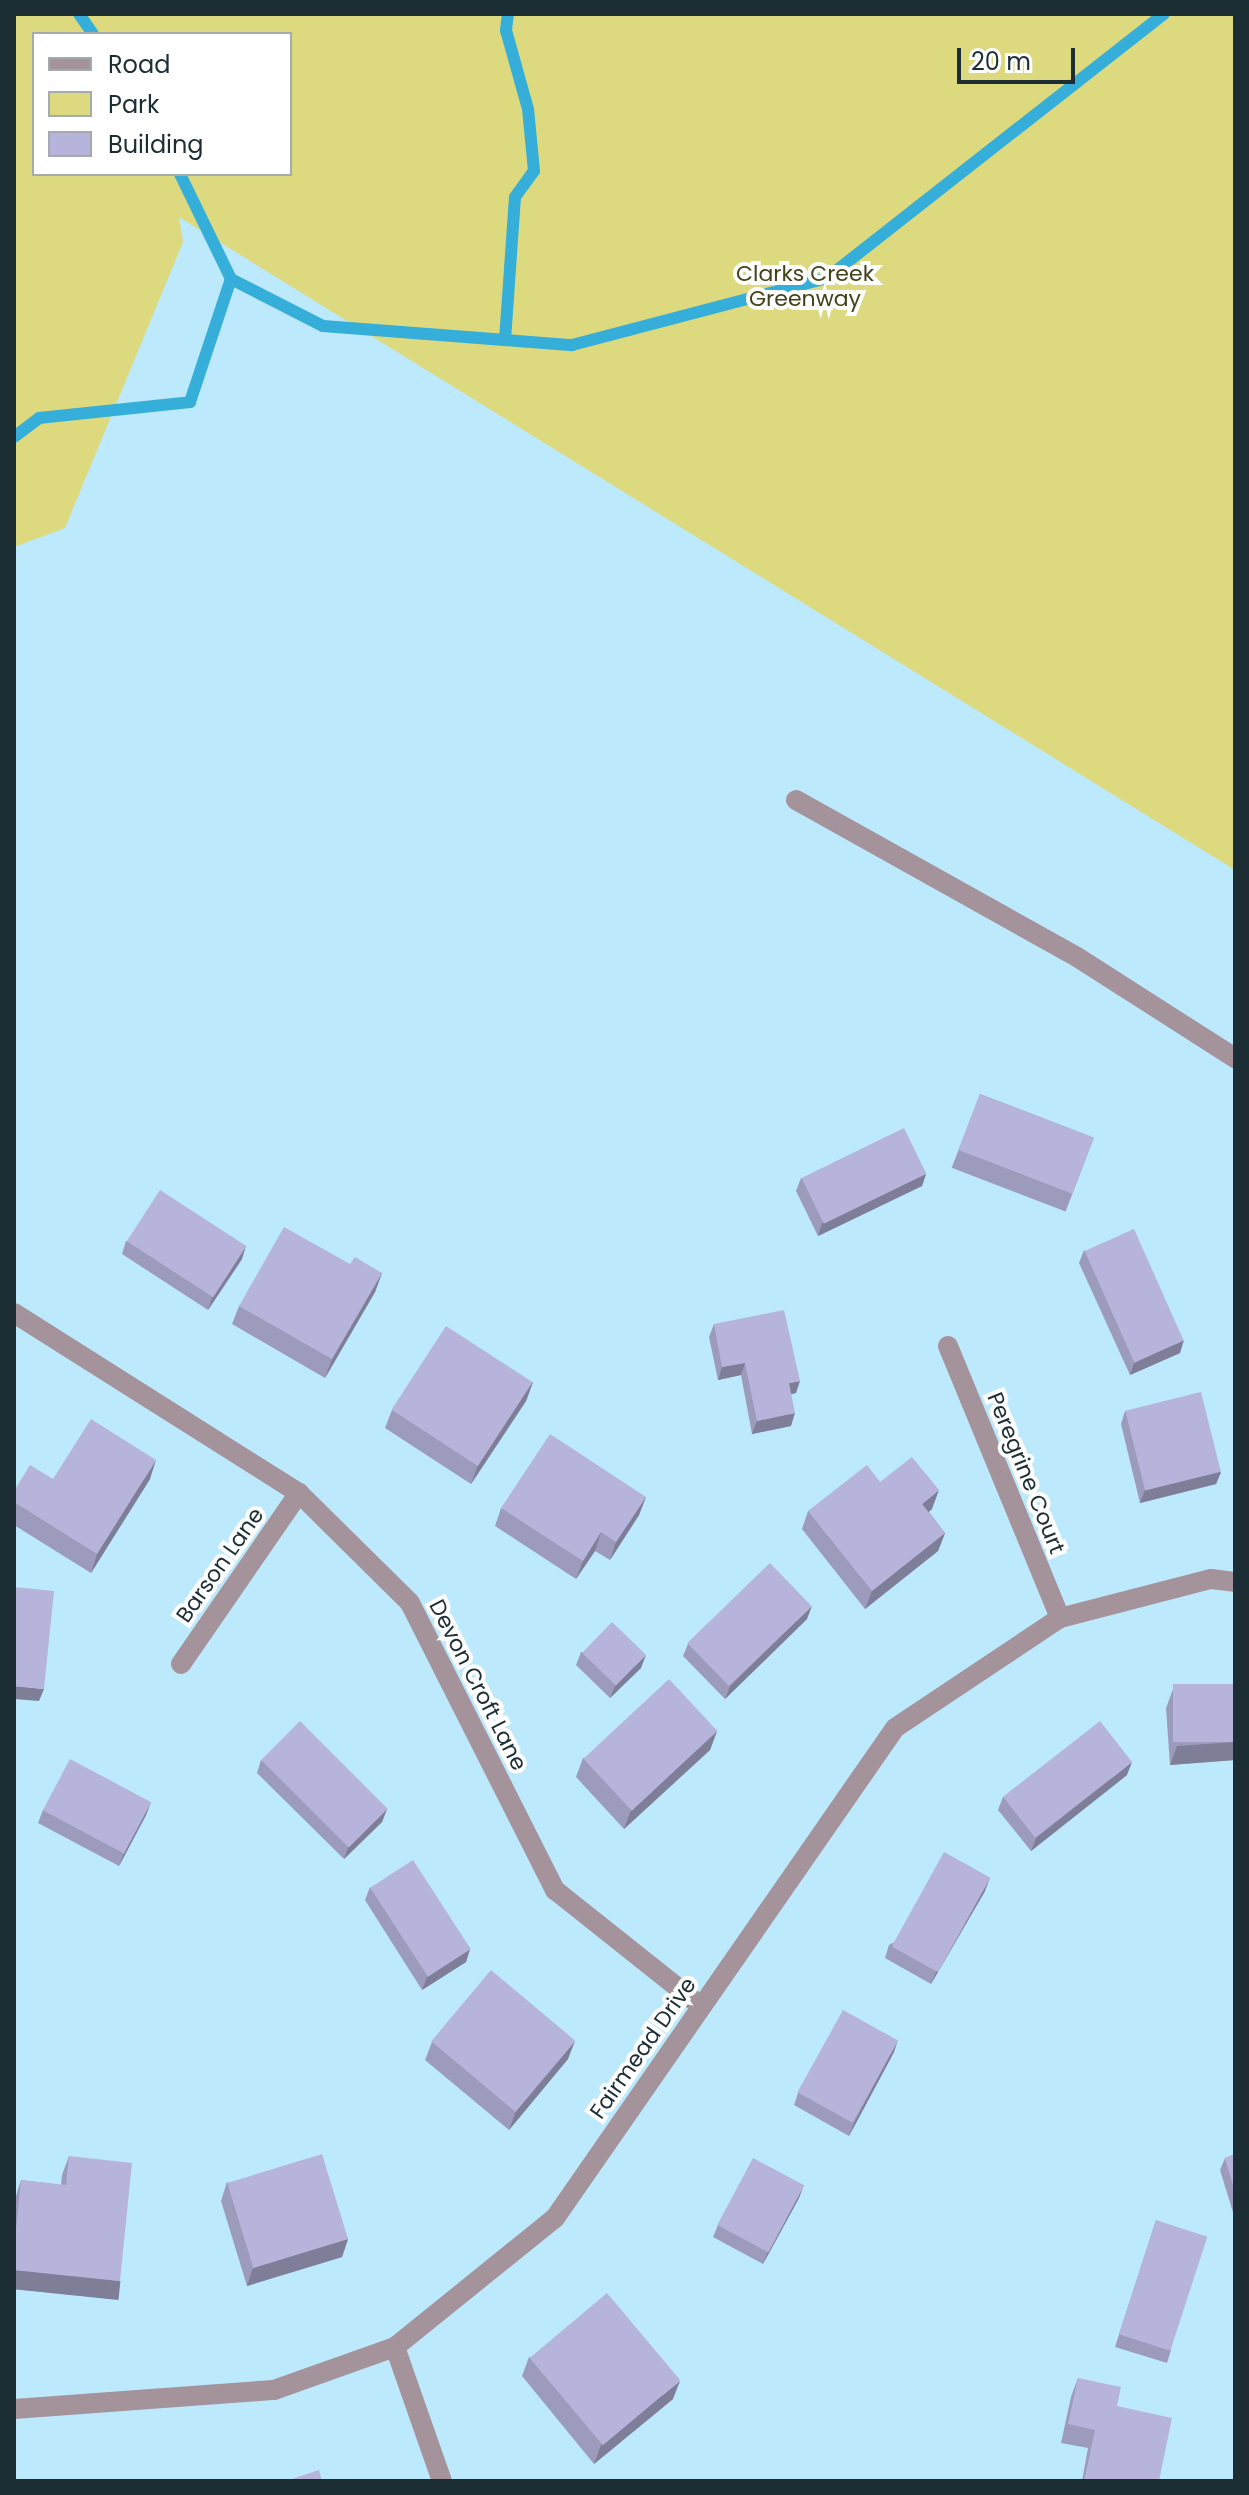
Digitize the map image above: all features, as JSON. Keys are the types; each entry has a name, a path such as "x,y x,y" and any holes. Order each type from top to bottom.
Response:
{"street":[{"path":"796,800 1077,957 1235,1058"},
{"name":"Devon Croft Lane","path":"14,1313 299,1493 410,1603 555,1890 701,2006"},
{"name":"Peregrine Court","path":"948,1346 1060,1618"},
{"name":"Barson Lane","path":"181,1664 299,1493"},
{"name":"Fairmead Drive","path":"14,2409 274,2390 395,2347 555,2218 895,1728 1060,1618 1211,1579 1235,1582"},
{"path":"395,2347 442,2481"}],"green space":[{"name":"Clarks Creek Greenway","path":"14,14 1235,14 1235,870 179,217 183,242 65,528 14,547"}],"building":[{"path":"980,1094 1094,1138 1072,1194 958,1150"},
{"path":"904,1128 926,1174 824,1224 802,1178"},
{"path":"160,1190 246,1246 213,1297 127,1241"},
{"path":"284,1227 350,1264 355,1257 382,1273 332,1359 239,1306"},
{"path":"1134,1229 1184,1340 1134,1362 1085,1251"},
{"path":"784,1310 800,1381 789,1383 795,1413 757,1421 745,1363 722,1367 714,1324"},
{"path":"446,1326 532,1382 478,1466 392,1410"},
{"path":"1201,1392 1221,1472 1145,1490 1125,1411"},
{"path":"91,1419 156,1460 97,1554 14,1502 14,1491 30,1465 53,1479"},
{"path":"550,1434 646,1497 616,1542 601,1532 583,1561 501,1508"},
{"path":"912,1457 939,1490 922,1504 945,1533 872,1591 808,1511 867,1465 880,1482"},
{"path":"770,1563 812,1606 729,1686 687,1643"},
{"path":"14,1587 54,1591 44,1689 14,1686"},
{"path":"612,1622 646,1655 616,1686 582,1653"},
{"path":"669,1679 717,1731 632,1811 583,1759"},
{"path":"1173,1684 1235,1684 1235,1742 1173,1742"},
{"path":"300,1721 388,1809 349,1848 261,1760"},
{"path":"1100,1721 1132,1762 1035,1838 1003,1797"},
{"path":"70,1759 151,1802 124,1853 43,1810"},
{"path":"944,1852 990,1878 938,1972 892,1946"},
{"path":"413,1860 471,1949 428,1977 370,1888"},
{"path":"491,1970 575,2041 515,2112 431,2041"},
{"path":"843,2010 898,2041 853,2123 797,2092"},
{"path":"322,2154 348,2239 253,2268 227,2183"},
{"path":"1235,2154 1235,2192 1225,2158"},
{"path":"69,2156 132,2163 120,2281 14,2270 21,2180 66,2185"},
{"path":"753,2158 804,2185 769,2252 717,2225"},
{"path":"1156,2220 1207,2237 1170,2351 1119,2334"},
{"path":"607,2293 680,2380 603,2445 530,2358"},
{"path":"1078,2378 1121,2387 1117,2406 1172,2418 1159,2481 1084,2481 1095,2430 1068,2424"},
{"path":"319,2470 322,2481 286,2481"}],"waterway":[{"path":"79,14 92,32"},
{"path":"505,340 515,197 534,171 528,109 506,30 508,14"},
{"path":"231,279 323,326 572,345 827,278 1164,14"},
{"path":"14,437 39,418 190,402 231,279 181,176"}]}
